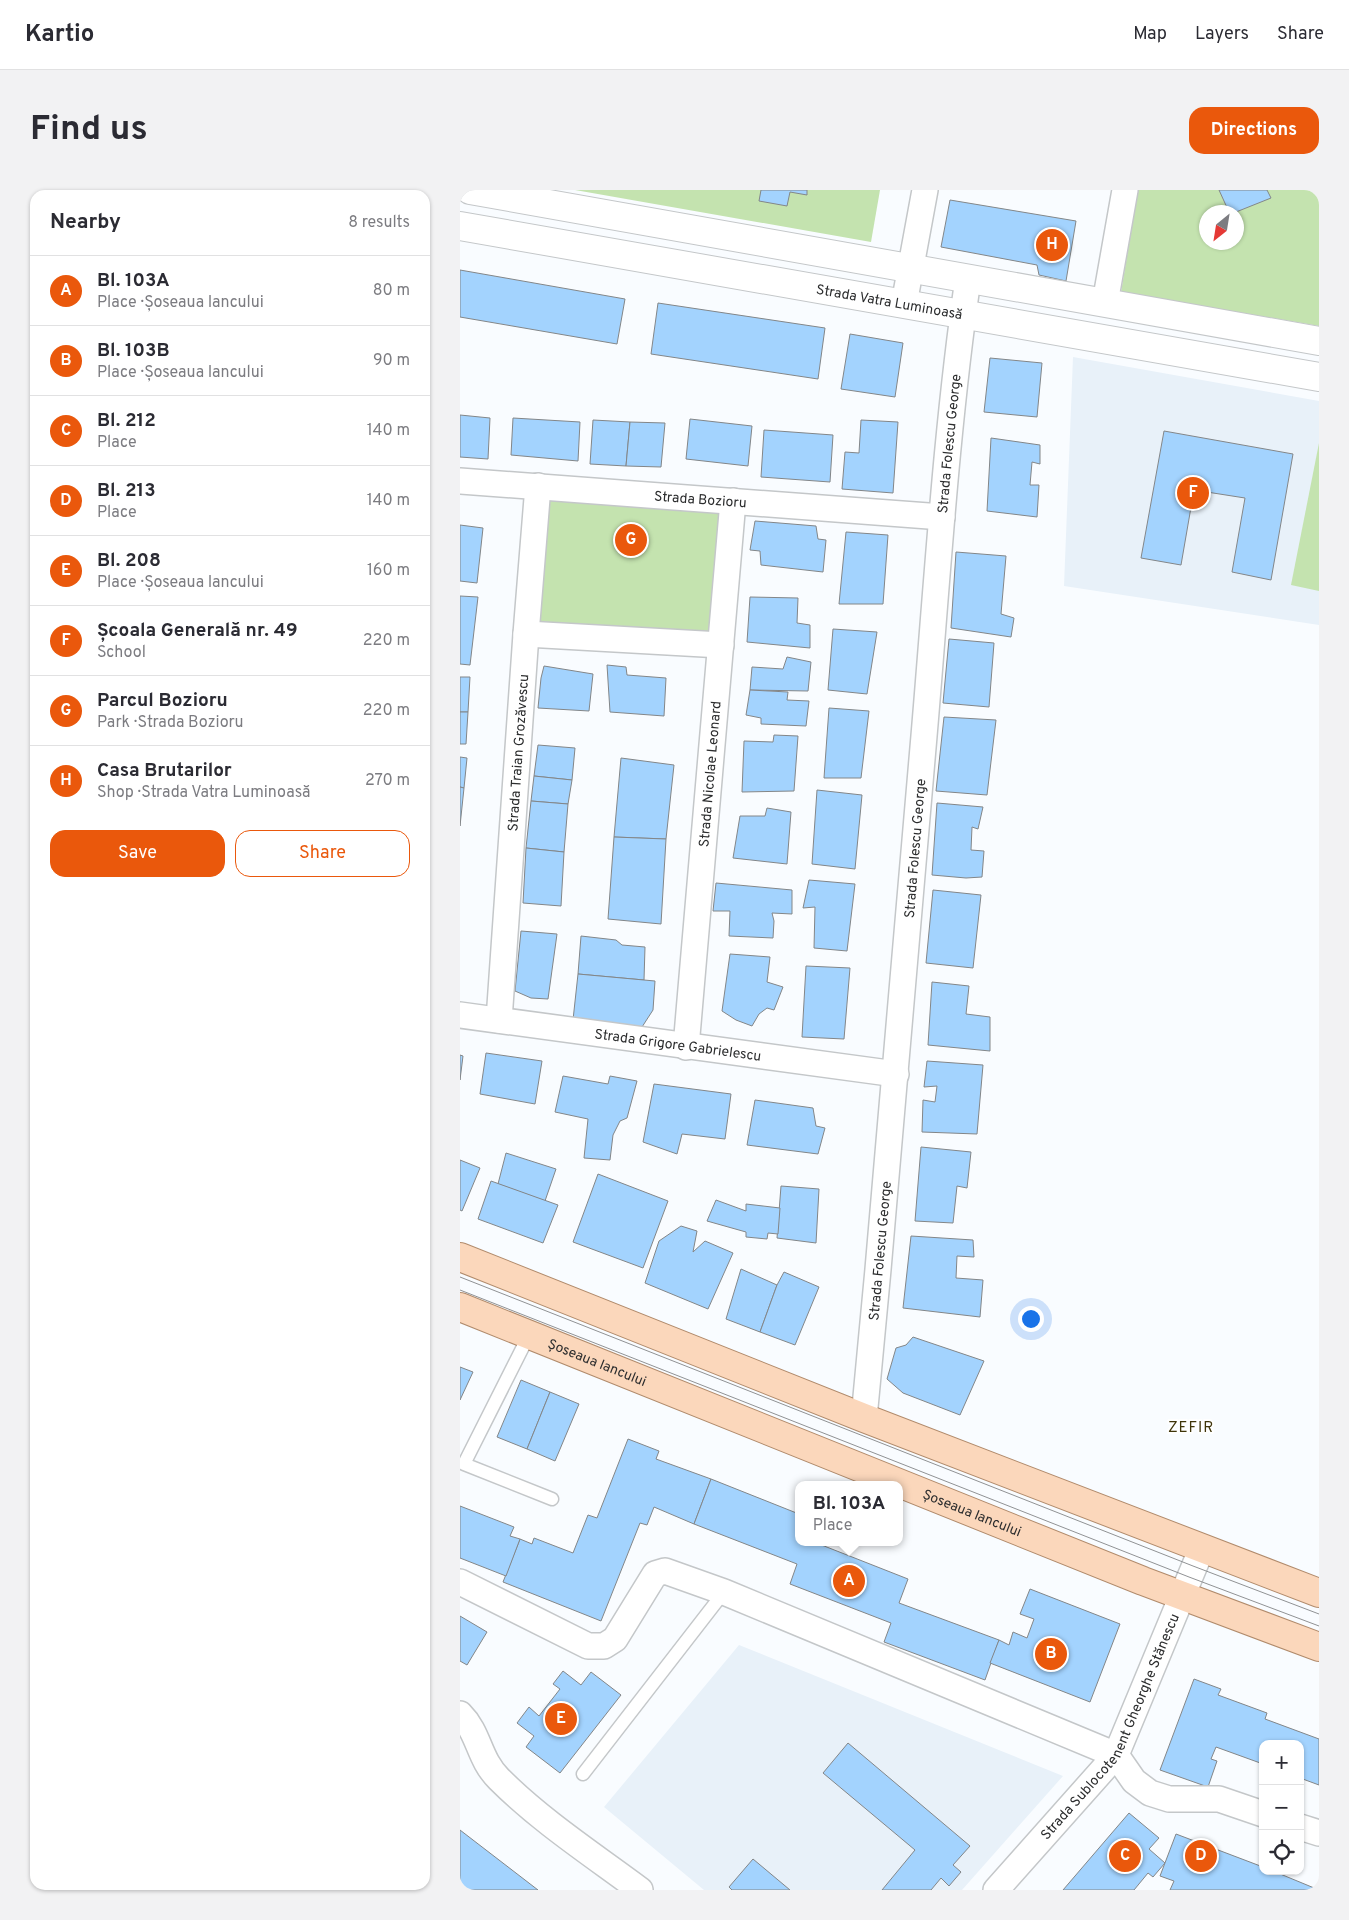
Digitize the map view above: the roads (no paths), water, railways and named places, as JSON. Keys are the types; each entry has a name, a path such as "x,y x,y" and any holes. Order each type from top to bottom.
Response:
{"main road":[{"path":"460,1257 864,1418 1319,1593"},
{"name":"Șoseaua Iancului","path":"460,1307 895,1481"},
{"name":"Șoseaua Iancului","path":"903,1484 1181,1595 1319,1647"}],"street":[{"path":"470,190 1319,340"},
{"path":"904,304 925,190"},
{"path":"1105,303 1125,190"},
{"name":"Strada Vatra Luminoasă","path":"460,226 1319,377"},
{"name":"Strada Folescu George","path":"864,1418 896,1074 942,517 968,279"},
{"name":"Strada Bozioru","path":"460,481 942,517"},
{"name":"Strada Traian Grozăvescu","path":"499,1020 538,486"},
{"name":"Strada Nicolae Leonard","path":"686,1047 734,501"},
{"path":"526,634 721,645"},
{"name":"Strada Grigore Gabrielescu","path":"460,1014 686,1047 896,1074"},
{"name":"Strada Sublocotenent Gheorghe Stănescu","path":"996,1890 1116,1755 1202,1548"},
{"path":"460,1582 588,1646 604,1646 614,1639 655,1574 665,1570 724,1592 1116,1755 1134,1781 1150,1793 1169,1799 1219,1799 1259,1813"},
{"path":"460,1714 470,1724 483,1759 498,1778 548,1822 640,1890"},
{"path":"1304,1827 1319,1833"}],"lane":[{"path":"529,1335 462,1463 552,1499"},
{"path":"583,1774 724,1592"}],"tram line":[{"path":"460,1277 1319,1614"},
{"path":"460,1290 1189,1577 1319,1626"}],"place":[{"name":"Casa Brutarilor","path":"1052,245"},
{"name":"Școala Generală nr. 49","path":"1193,493"},
{"name":"Parcul Bozioru","path":"631,540"},
{"name":"Bl. 103A","path":"849,1581"},
{"name":"Bl. 103B","path":"1051,1654"},
{"name":"Bl. 208","path":"561,1719"},
{"name":"Bl. 212","path":"1125,1856"},
{"name":"Bl. 213","path":"1201,1856"}],"district":[{"name":"ZEFIR","path":"1191,1427"}]}
